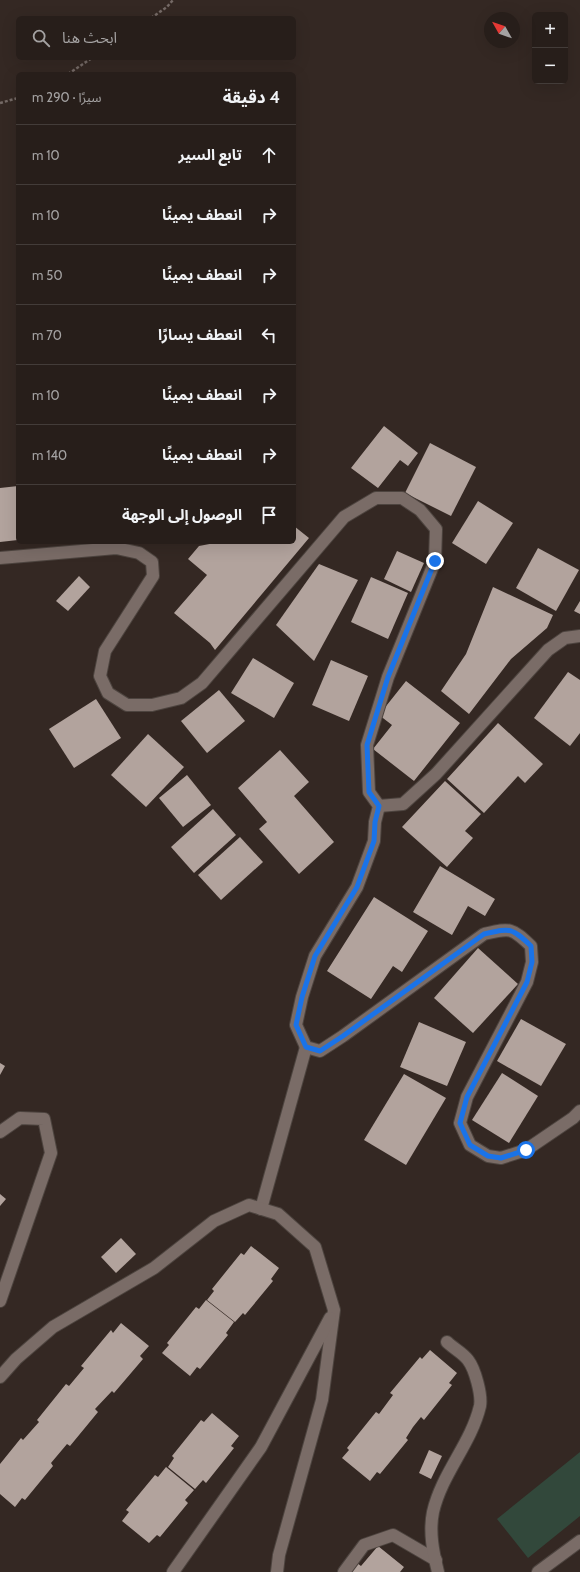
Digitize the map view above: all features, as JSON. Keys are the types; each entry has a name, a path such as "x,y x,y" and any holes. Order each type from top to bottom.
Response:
{"street":[{"path":"0,558 116,548 139,553 152,562 153,576 105,651 100,676 108,692 127,705 152,705 181,698 202,683 344,517 376,498 402,498 420,510 436,529 435,561 388,677 367,745 369,792 379,806 375,822 374,841 357,887 315,956 304,990 296,1025 306,1047 261,1209"},
{"path":"379,806 403,804 436,774 548,650 564,638 580,636"},
{"path":"306,1047 320,1051 484,934 506,929 518,935 531,946 532,962 527,982 467,1097 460,1123 470,1145 488,1156 501,1158 526,1150 580,1112"},
{"path":"0,1132 20,1118 44,1119 51,1153 0,1301"},
{"path":"0,1377 16,1359 53,1327 154,1268 214,1221 249,1205 278,1214 315,1247 334,1310 322,1400 279,1555 277,1572"},
{"path":"173,1572 261,1447 334,1310"},
{"path":"438,1572 431,1536 433,1512 444,1480 472,1428 480,1405 475,1374 468,1359 447,1342"},
{"path":"344,1572 364,1545 393,1535 436,1560"},
{"path":"542,1571 580,1541"}],"path":[{"path":"153,16 167,7 173,0"},
{"path":"71,72 89,60"},
{"path":"0,103 16,99"}],"green space":[{"path":"580,1452 580,1516 528,1558 497,1519"}],"building":[{"path":"384,426 418,453 408,466 400,460 378,488 351,468"},
{"path":"430,443 476,467 451,516 405,493"},
{"path":"16,486 16,540 0,542 0,488"},
{"path":"478,501 513,523 486,564 452,543"},
{"path":"296,528 309,538 215,650 210,643 174,613 207,575 188,559 199,546 210,544 296,544"},
{"path":"538,548 579,570 556,611 516,588"},
{"path":"397,551 424,563 411,592 384,579"},
{"path":"319,564 358,580 314,661 276,625"},
{"path":"79,576 90,587 68,611 56,601"},
{"path":"371,577 408,593 388,639 351,622"},
{"path":"493,587 553,615 547,628 511,659 469,714 441,691 466,654"},
{"path":"580,601 580,614 574,611"},
{"path":"253,658 294,683 274,718 231,693"},
{"path":"331,660 368,676 349,721 312,705"},
{"path":"568,672 580,680 580,733 570,746 534,718"},
{"path":"406,681 460,723 414,781 373,749 392,725 379,715"},
{"path":"219,690 245,721 207,753 181,721"},
{"path":"96,699 121,738 74,768 49,729"},
{"path":"498,723 543,764 525,783 518,776 484,813 447,779"},
{"path":"148,734 184,767 146,807 111,775"},
{"path":"280,750 309,782 294,796 334,842 299,874 259,829 267,822 238,788"},
{"path":"187,775 211,805 183,827 159,798"},
{"path":"445,781 481,814 465,831 473,838 447,867 402,827"},
{"path":"213,809 236,835 194,873 171,847"},
{"path":"240,837 263,862 221,900 198,875"},
{"path":"440,866 495,899 485,916 468,906 452,935 413,912"},
{"path":"374,897 428,931 402,972 393,966 371,999 327,971"},
{"path":"478,948 518,984 473,1033 434,998"},
{"path":"521,1019 566,1044 541,1086 497,1061"},
{"path":"419,1022 466,1042 447,1086 400,1067"},
{"path":"0,1063 5,1066 0,1075"},
{"path":"502,1073 538,1096 509,1143 472,1120"},
{"path":"404,1074 446,1098 406,1165 364,1140"},
{"path":"0,1194 6,1199 0,1206"},
{"path":"121,1238 136,1254 116,1273 101,1257"},
{"path":"251,1246 279,1268 271,1279 273,1281 245,1315 243,1313 235,1322 207,1300 214,1291 212,1289 241,1253 244,1255"},
{"path":"206,1300 234,1322 226,1333 228,1335 200,1369 197,1367 190,1376 162,1353 169,1345 167,1343 196,1307 199,1309"},
{"path":"121,1323 149,1346 140,1356 143,1359 114,1393 112,1391 95,1409 98,1412 70,1446 67,1444 51,1463 53,1466 25,1500 22,1498 15,1507 0,1494 0,1464 21,1438 23,1440 39,1422 37,1420 66,1384 69,1386 84,1368 81,1366 111,1330 113,1333"},
{"path":"430,1350 457,1373 449,1383 452,1385 424,1420 421,1417 406,1438 408,1440 380,1474 377,1472 370,1481 342,1458 349,1450 347,1448 376,1412 379,1414 393,1395 390,1393 420,1357 422,1359"},
{"path":"212,1413 239,1436 231,1446 234,1448 206,1483 203,1480 195,1489 168,1467 174,1458 172,1456 201,1420 204,1422"},
{"path":"429,1450 442,1456 431,1479 419,1473"},
{"path":"166,1467 194,1490 185,1500 188,1503 160,1537 157,1535 149,1543 122,1521 129,1512 126,1510 155,1475 158,1477"},
{"path":"378,1546 404,1567 400,1572 350,1572 357,1563 361,1566"}],"route":[{"path":"435,561 388,677 367,745 369,792 379,806 375,822 374,841 357,887 315,956 302,997 296,1025 306,1047 320,1051 484,934 506,929 518,935 531,946 532,962 527,982 467,1097 460,1123 470,1145 488,1156 501,1158 526,1150"}]}
